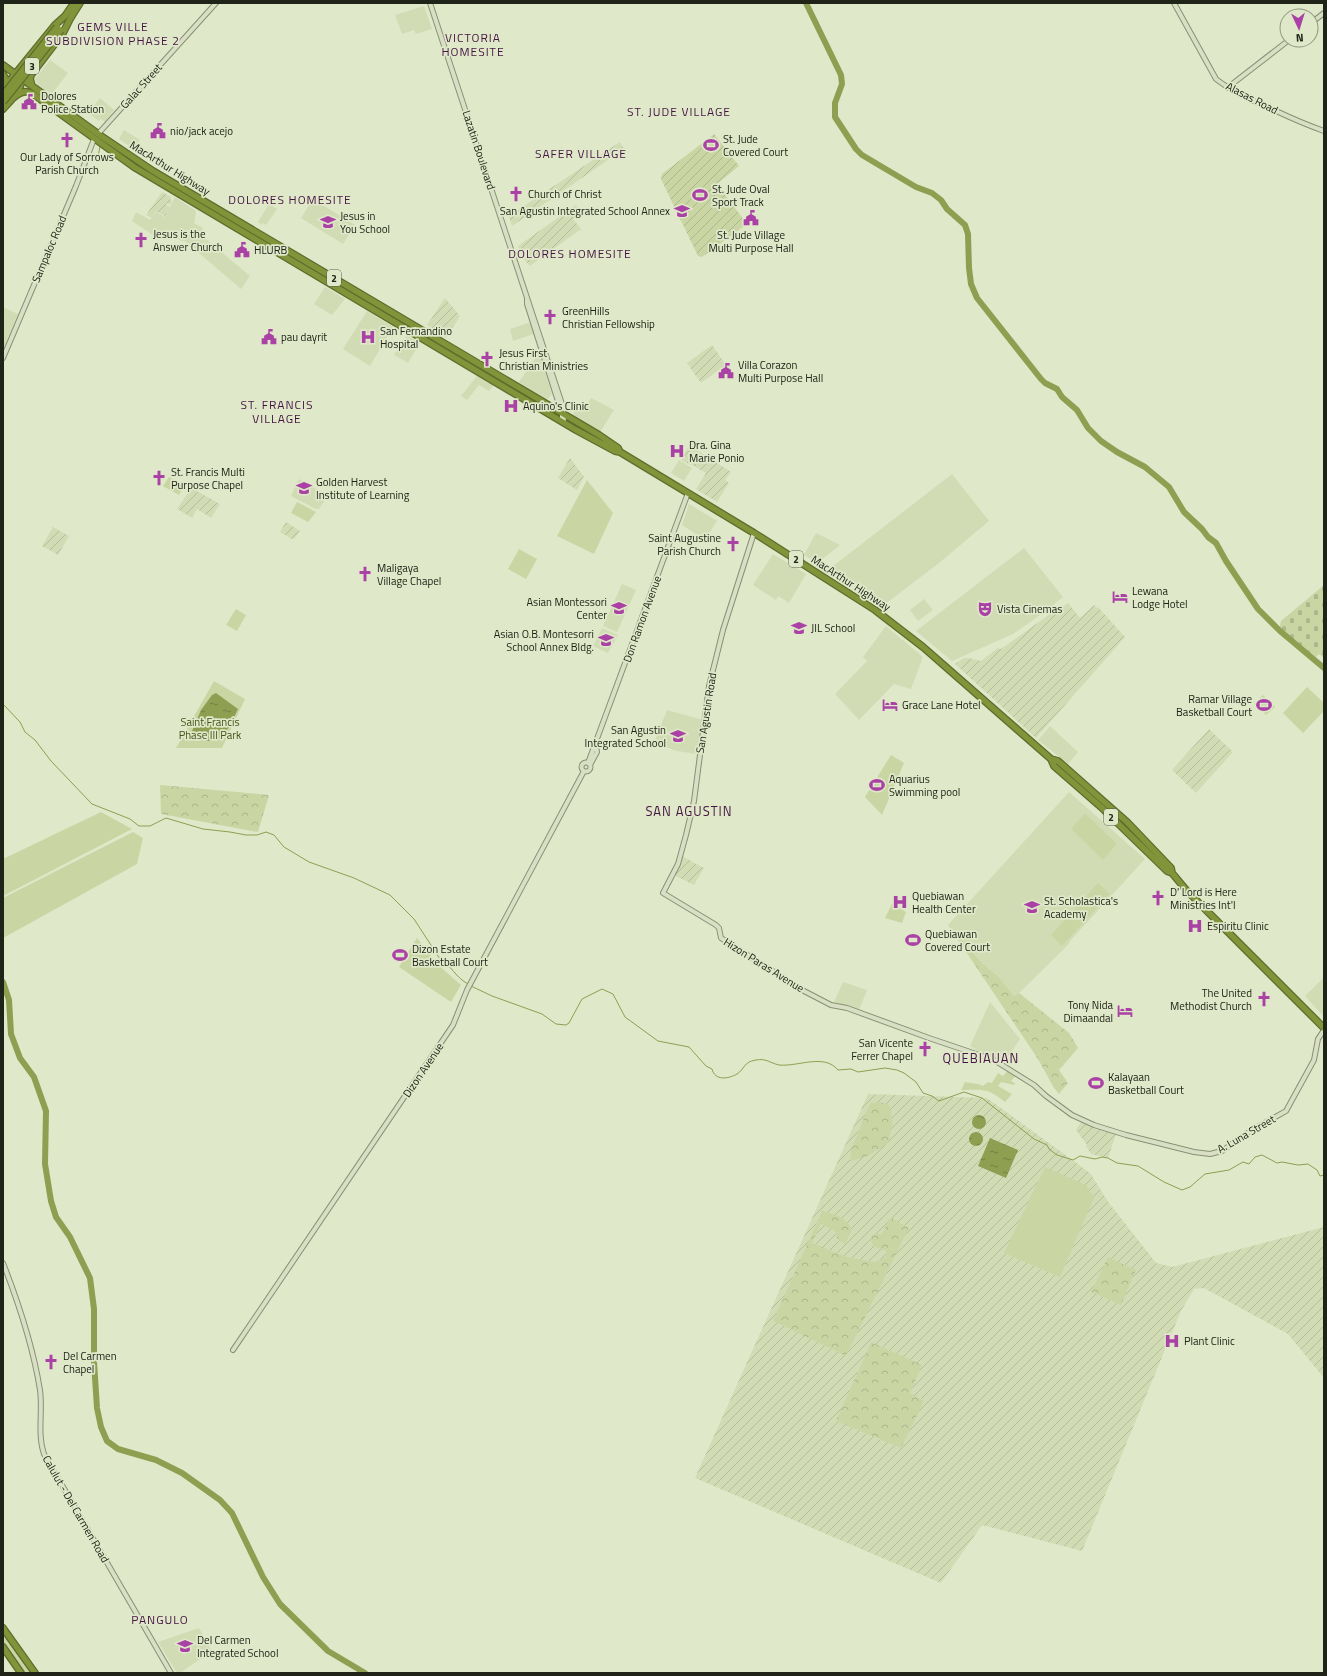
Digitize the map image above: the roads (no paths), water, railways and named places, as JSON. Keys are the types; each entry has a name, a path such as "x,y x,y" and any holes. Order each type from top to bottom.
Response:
{"highway":[{"name":"3","path":"4,86 55,25 68,17 74,3"},
{"name":"3","path":"3,102 80,3"},
{"path":"32,86 30,79 31,75 63,33 68,17"},
{"name":"3","path":"3,95 59,29"},
{"path":"36,48 46,55"},
{"name":"MacArthur Highway","path":"3,65 32,86 101,131 161,175 604,438 618,448 620,452"},
{"path":"4,75 4,86 13,84 17,88 17,92"},
{"name":"3","path":"3,109 17,92 21,78"},
{"name":"MacArthur Highway","path":"9,101 19,93 26,91 33,94 134,167 563,422 615,451 620,452 754,533 861,600 894,623 1051,759 1054,766 1100,807 1167,871 1172,873 1187,891 1324,1029"},
{"path":"3,1628 35,1673"},
{"path":"3,1647 21,1673"}],"street":[{"name":"Galac Street","path":"101,131 216,3"},
{"name":"Lazatin Boulevard","path":"430,3 540,334 563,414 563,422"},
{"name":"Alasas Road","path":"1174,3 1212,73 1227,88 1259,104 1324,131"},
{"path":"1227,88 1279,48"},
{"name":"Sampaloc Road","path":"3,358 76,186 94,139"},
{"name":"Don Ramon Avenue","path":"584,771 582,766 585,763 589,764 597,752 596,745 688,493"},
{"name":"San Agustin Road","path":"663,893 678,864 686,834 694,801 709,686 723,630 754,533"},
{"name":"Dizon Avenue","path":"233,1350 453,1025 471,982 584,771"},
{"name":"Hizon Paras Avenue","path":"663,893 716,925 719,928 721,938 804,991 831,1005 847,1008 994,1060 1034,1085 1072,1115"},
{"name":"A. Luna Street","path":"1072,1115 1108,1130 1178,1150 1216,1153 1234,1144 1252,1130 1286,1110 1314,1060 1318,1040 1324,1029"},
{"name":"Calulut - Del Carmen Road","path":"3,1263 20,1308 33,1356 41,1398 40,1437 44,1454 172,1673"}],"water":[{"path":"216,693 238,709 230,726 219,739 208,741 190,736 201,710 212,695"},
{"path":"976,1115 982,1115 986,1119 986,1125 982,1129 976,1129 972,1125 972,1119"},
{"path":"973,1132 979,1132 983,1136 983,1142 979,1146 973,1146 969,1142 969,1136"},
{"path":"990,1138 1018,1150 1006,1178 978,1166"}],"waterway":[{"path":"806,3 841,75 842,84 835,103 835,117 856,149 862,155 916,187 932,193 941,200 947,209 965,225 968,234 971,284 977,298 1041,379 1045,383 1057,389 1062,397 1077,410 1088,428 1101,441 1117,452 1145,467 1169,487 1184,512 1202,529 1208,537 1216,543 1226,561 1258,609 1280,631 1324,668"},
{"path":"98,156 100,147"},
{"path":"3,704 20,722 25,732 35,740 51,761 92,804 130,819 139,826 150,826 166,818 203,829 246,835 257,835 266,832 274,835 284,847 309,862 354,878 390,895 414,919 440,959 468,984"},
{"path":"3,982 9,1000 11,1034 20,1058 34,1077 46,1111 45,1164 51,1201 56,1217 70,1237 90,1278 94,1309 94,1362 97,1408 101,1427 107,1441 118,1449 156,1460 182,1473 220,1500 232,1513 263,1577 280,1604 328,1651 365,1673"},
{"path":"471,986 492,996 542,1014 556,1024 566,1025 569,1023 582,999 602,989 613,994 625,1017 658,1041 689,1047 706,1066 712,1069 716,1076 722,1078 737,1074 749,1062 759,1060 765,1060 779,1065 818,1061 826,1062 838,1070 851,1069 858,1072 885,1068 897,1070 904,1073 916,1082 923,1093 932,1096 939,1101 964,1092 982,1098 1034,1139 1047,1145 1049,1149 1057,1155 1073,1160 1080,1156 1095,1159 1102,1157 1108,1158 1117,1163 1138,1166 1164,1182 1182,1190 1190,1187 1205,1174 1229,1170 1243,1162 1249,1164 1255,1157 1262,1155 1277,1163 1282,1162 1298,1165 1308,1164 1317,1170 1320,1176 1324,1175"}],"place":[{"name":"Dolores Police Station","path":"29,102"},
{"name":"nio/jack acejo","path":"158,131"},
{"name":"Our Lady of Sorrows Parish Church","path":"67,140"},
{"name":"St. Jude Covered Court","path":"711,145"},
{"name":"Church of Christ","path":"516,194"},
{"name":"St. Jude Oval Sport Track","path":"700,195"},
{"name":"San Agustin Integrated School Annex","path":"682,211"},
{"name":"St. Jude Village Multi Purpose Hall","path":"751,218"},
{"name":"Jesus in You School","path":"328,222"},
{"name":"Jesus is the Answer Church","path":"141,240"},
{"name":"HLURB","path":"242,250"},
{"name":"GreenHills Christian Fellowship","path":"550,317"},
{"name":"pau dayrit","path":"269,337"},
{"name":"San Fernandino Hospital","path":"368,337"},
{"name":"Jesus First Christian Ministries","path":"487,359"},
{"name":"Villa Corazon Multi Purpose Hall","path":"726,371"},
{"name":"Aquino's Clinic","path":"511,406"},
{"name":"Dra. Gina Marie Ponio","path":"677,451"},
{"name":"St. Francis Multi Purpose Chapel","path":"159,478"},
{"name":"Golden Harvest Institute of Learning","path":"304,488"},
{"name":"Saint Augustine Parish Church","path":"733,544"},
{"name":"Maligaya Village Chapel","path":"365,574"},
{"name":"Lewana Lodge Hotel","path":"1120,597"},
{"name":"Asian Montessori Center","path":"619,608"},
{"name":"Vista Cinemas","path":"985,609"},
{"name":"JIL School","path":"799,628"},
{"name":"Asian O.B. Montesorri School Annex Bldg.","path":"606,640"},
{"name":"Grace Lane Hotel","path":"890,705"},
{"name":"Ramar Village Basketball Court","path":"1264,705"},
{"name":"San Agustin Integrated School","path":"678,736"},
{"name":"Aquarius Swimming pool","path":"877,785"},
{"name":"D' Lord is Here Ministries Int'l","path":"1158,898"},
{"name":"Quebiawan Health Center","path":"900,902"},
{"name":"St. Scholastica's Academy","path":"1032,907"},
{"name":"Espiritu Clinic","path":"1195,926"},
{"name":"Quebiawan Covered Court","path":"913,940"},
{"name":"Dizon Estate Basketball Court","path":"400,955"},
{"name":"The United Methodist Church","path":"1264,999"},
{"name":"Tony Nida Dimaandal","path":"1125,1011"},
{"name":"San Vicente Ferrer Chapel","path":"925,1049"},
{"name":"Kalayaan Basketball Court","path":"1096,1083"},
{"name":"Plant Clinic","path":"1172,1341"},
{"name":"Del Carmen Chapel","path":"51,1362"},
{"name":"Del Carmen Integrated School","path":"185,1646"}],"district":[{"name":"GEMS VILLE SUBDIVISION PHASE 2","path":"113,34"},
{"name":"VICTORIA HOMESITE","path":"473,45"},
{"name":"ST. JUDE VILLAGE","path":"679,112"},
{"name":"SAFER VILLAGE","path":"581,154"},
{"name":"DOLORES HOMESITE","path":"290,200"},
{"name":"DOLORES HOMESITE","path":"570,254"},
{"name":"ST. FRANCIS VILLAGE","path":"277,412"},
{"name":"SAN AGUSTIN","path":"689,811"},
{"name":"QUEBIAUAN","path":"981,1058"},
{"name":"PANGULO","path":"160,1620"}],"park label":[{"name":"Saint Francis Phase III Park","path":"210,728"}]}
